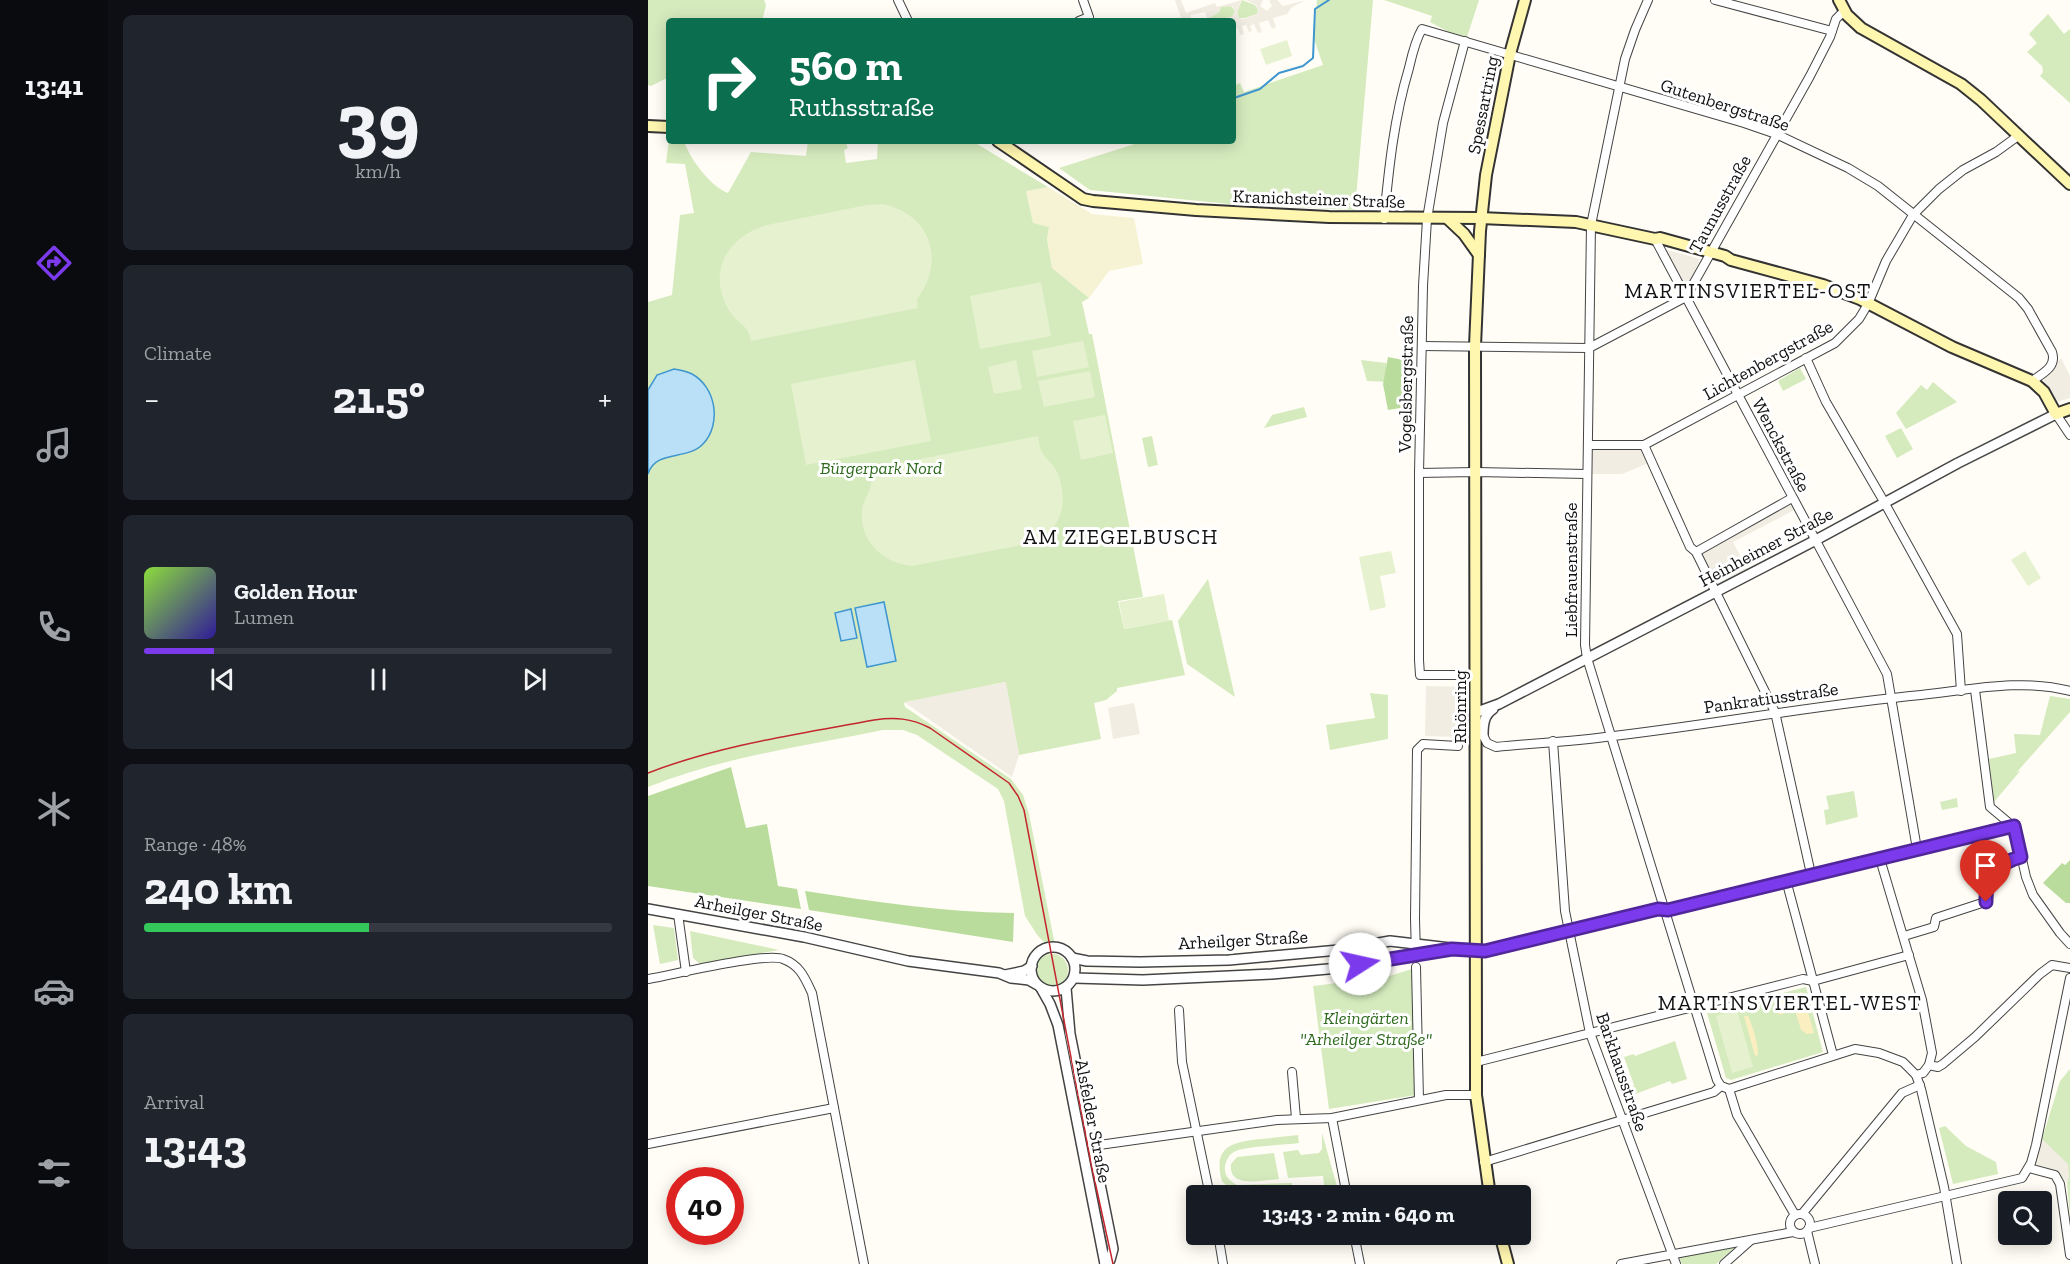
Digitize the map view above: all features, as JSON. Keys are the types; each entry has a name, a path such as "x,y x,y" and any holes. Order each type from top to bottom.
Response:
{"main road":[{"name":"Spessartring","path":"1480,218 1486,175 1510,54 1525,0"},
{"path":"1842,5 1861,28 1960,84 1981,100 2070,184"},
{"path":"648,126 666,127"},
{"name":"Kranichsteiner Straße","path":"1002,144 1083,199 1186,210 1384,219 1480,218 1576,222 1655,239 1660,238 1823,285 1868,304 1952,347 2032,381 2044,392 2056,414"},
{"path":"2055,171 2070,179"},
{"path":"1447,218 1464,234 1479,255"},
{"name":"Rhönring","path":"1480,218 1475,346 1476,1095 1487,1185"},
{"name":"Heinheimer Straße","path":"2056,414 2070,409"},
{"path":"1477,796 1482,790 1483,735"},
{"path":"1503,1245 1508,1264"}],"street":[{"path":"898,0 907,18"},
{"path":"1083,0 1089,16 1085,18"},
{"name":"Liebfrauenstraße","path":"1648,0 1635,30 1619,88 1591,225 1585,645 1610,736 1714,1072 1725,1087"},
{"path":"1715,0 1772,17 1832,31"},
{"name":"Taunusstraße","path":"1686,297 1810,76 1842,5"},
{"name":"Gutenbergstraße","path":"1384,219 1396,117 1422,28 1619,88 1744,123 1776,134 1848,168 1878,186 2019,298 2028,309 2054,359 2052,366 2032,381"},
{"name":"Vogelsbergstraße","path":"1465,41 1443,123 1427,219 1419,473 1420,675 1476,675"},
{"name":"Lichtenbergstraße","path":"1588,445 1644,445 1835,343 1859,319 1868,304 1886,261 1913,215 1964,170 1996,152 2018,136"},
{"name":"Wenckstraße","path":"1655,239 1887,674 1917,849"},
{"path":"1422,346 1589,348 1686,297"},
{"path":"1806,358 1826,402 1957,634 1961,691"},
{"path":"2056,414 2070,435"},
{"name":"Heinheimer Straße","path":"1477,712 1494,707 1716,592 1812,537 1885,503 2056,414"},
{"path":"1644,445 1690,547 1696,552 1775,712 1811,874"},
{"path":"1419,473 1587,474"},
{"path":"1696,552 1792,498"},
{"name":"Pankratiusstraße","path":"1483,735 1487,743 1496,747 1610,736 1775,712 2018,685 2070,691"},
{"path":"1975,690 1990,807 2014,826 2033,896 2070,944"},
{"path":"1483,735 1487,713 1494,707"},
{"name":"Barkhausstraße","path":"1553,741 1564,911 1590,1033 1676,1264"},
{"path":"1416,955 1418,750 1422,745 1458,746"},
{"name":"Arheilger Straße","path":"1005,975 1024,971 1032,966 1037,955 1050,948 1065,951 1072,958 1087,961 1140,962 1229,960 1339,950 1390,941 1485,951 1658,909 1665,911 2014,826"},
{"path":"1904,936 1934,927 1936,918 1986,902 1985,890 1995,871 2011,859 2021,857"},
{"path":"1880,859 1922,1000 1932,1053 1929,1065 1923,1073 1916,1075"},
{"path":"1786,880 1833,1055"},
{"name":"Arheilger Straße","path":"648,909 804,937 908,961 1005,975 1029,980 1054,992 1066,988"},
{"path":"678,914 687,972"},
{"name":"Arheilger Straße","path":"1074,978 1143,980 1339,968 1452,949"},
{"path":"1476,1062 1803,979 1813,981 1909,955"},
{"path":"648,979 761,958 781,958 801,970 812,993 864,1264"},
{"path":"1066,988 1074,978 1072,958"},
{"path":"1929,1065 1938,1067 1943,1064 2052,965 2070,968"},
{"path":"1032,966 1031,972 1039,986"},
{"path":"1416,967 1419,1100"},
{"path":"1621,1264 1793,1232 1802,1234 1808,1230 2022,1178 2029,1168 2049,1087 2070,978"},
{"name":"Alsfelder Straße","path":"1039,986 1050,1004 1058,1025 1104,1264 1110,1260 1113,1249 1070,1034 1066,988"},
{"path":"1179,1010 1182,1062 1208,1185"},
{"path":"1484,1162 1833,1055 1855,1049 1879,1053 1903,1062 1916,1075 1920,1085 1946,1196 1957,1264"},
{"path":"1292,1072 1296,1118"},
{"path":"1793,1232 1790,1223 1902,1093 1920,1085"},
{"path":"1725,1087 1737,1115 1799,1214 1808,1218 1808,1230 1815,1264"},
{"path":"1092,1146 1296,1118 1332,1118 1446,1095 1476,1095"},
{"path":"648,1144 834,1108"},
{"path":"1332,1118 1345,1185"},
{"path":"2029,1168 2055,1175 2060,1184 2070,1255"},
{"path":"1724,1264 1752,1239"},
{"path":"1220,1245 1223,1264"},
{"path":"1356,1245 1360,1264"}],"shaded area":[{"path":"1175,0 1181,0 1186,13 1215,3 1217,7 1242,0 1237,14 1243,19 1256,15 1258,12 1256,5 1246,0 1263,0 1260,6 1267,11 1272,6 1269,0 1277,0 1283,6 1306,0 1292,7 1287,14 1273,18 1276,27 1272,29 1268,20 1259,23 1262,32 1258,33 1254,24 1250,26 1252,31 1249,32 1246,25 1242,26 1244,34 1240,35 1238,28 1236,28 1236,18 1228,18 1234,15 1235,11 1232,6 1221,7 1219,12 1211,18 1207,18 1205,12 1191,15 1190,18 1181,18"},
{"path":"1048,187 1092,214 1134,218 1143,264 1109,271 1089,298 1052,268 1047,239 1049,227 1033,224 1026,190"},
{"path":"1664,249 1700,259 1686,290"},
{"path":"2061,358 2070,376 2070,398 2057,402 2044,386 2044,378"},
{"path":"1588,445 1644,445 1651,462 1622,474 1587,474"},
{"path":"1792,498 1798,508 1733,542 1747,569 1713,586 1696,552"},
{"path":"1006,682 1019,755 1012,777 904,702"},
{"path":"1426,686 1469,687 1469,728 1459,737 1425,736"},
{"path":"1134,703 1140,734 1113,739 1108,708"},
{"path":"2042,1139 2068,1164 2067,1183 2057,1172 2035,1164"}],"green space":[{"path":"648,0 764,0 766,5 763,18 666,18 666,78 651,86 648,85"},
{"path":"1242,0 1255,5 1258,10 1257,14 1239,18 1237,12"},
{"path":"1317,0 1373,0 1355,210 1229,204 1090,190 1059,168 1135,144 1236,144 1236,85 1240,83 1244,92 1323,65 1314,39"},
{"path":"1384,0 1479,0 1467,37 1449,32 1430,22 1432,16"},
{"path":"1230,5 1235,11 1232,17 1211,18 1219,12 1221,7"},
{"path":"2048,14 2064,34 2070,29 2070,103 2040,76 2043,72 2042,66 2027,52 2037,43 2029,34"},
{"path":"1287,40 1292,56 1266,65 1260,49"},
{"name":"Bürgerpark Nord","path":"668,144 685,144 702,171 714,184 728,193 751,152 806,156 808,144 846,144 848,148 844,150 846,163 877,159 878,144 977,144 1048,187 1026,191 1033,223 1049,227 1047,239 1052,268 1089,298 1082,302 1089,334 1092,334 1143,597 1118,601 1124,629 1172,620 1185,675 1117,688 1117,691 1106,700 1094,703 1101,739 1019,755 1005,682 904,703 905,707 1011,779 1023,795 1029,814 1055,945 1046,944 1025,916 1004,801 998,789 917,735 903,730 883,730 794,747 734,760 648,787 648,302 672,295 680,215 694,213 685,164 666,163"},
{"path":"882,204 899,209 912,218 922,228 929,241 932,254 931,269 926,284 917,299 918,308 751,341 745,327 733,316 723,298 720,270 731,248 741,238 767,225"},
{"path":"1041,282 1051,336 980,349 970,296"},
{"path":"1083,341 1089,367 1037,377 1032,351"},
{"path":"1388,357 1413,362 1413,406 1388,410 1383,384"},
{"path":"915,360 931,441 806,465 791,384"},
{"path":"1016,360 1022,389 994,394 988,367"},
{"path":"1361,360 1386,363 1389,382 1367,381"},
{"path":"1800,368 1806,379 1783,391 1778,381"},
{"path":"1090,371 1095,397 1044,407 1038,381"},
{"path":"1933,382 1957,402 1906,429 1896,413 1921,385 1927,390"},
{"path":"1304,407 1307,417 1264,428 1272,415"},
{"path":"1105,415 1113,453 1081,460 1073,421"},
{"path":"1901,428 1913,449 1897,458 1885,436"},
{"path":"1038,436 1042,453 1059,478 1062,504 1055,526 1032,543 912,566 901,564 883,555 869,541 864,531 862,510 871,486 869,469"},
{"path":"1152,436 1158,465 1148,467 1142,438"},
{"path":"1391,551 1396,573 1380,576 1386,607 1370,611 1359,557"},
{"path":"2025,551 2041,578 2028,586 2011,560"},
{"path":"1208,579 1235,697 1187,664 1178,621"},
{"path":"1164,594 1169,621 1124,629 1119,602"},
{"path":"1370,693 1388,695 1388,739 1330,750 1326,725 1375,718"},
{"path":"2050,696 2070,699 2070,712 2016,773 2021,770 1994,802 1989,759 2016,753 2014,734 2040,735"},
{"path":"731,767 746,828 767,824 778,886 797,889 801,909 648,886 648,796"},
{"path":"1854,791 1858,817 1826,825 1824,810 1829,809 1826,796"},
{"path":"1957,798 1958,807 1942,810 1940,802"},
{"path":"2070,860 2070,903 2066,903 2043,883 2062,863 2065,865"},
{"path":"805,891 884,903 1014,913 1013,942 809,910"},
{"path":"653,925 674,928 678,960 660,964"},
{"path":"690,931 779,950 700,964 693,958"},
{"path":"1052,954 1063,959 1068,970 1063,981 1052,986 1041,981 1036,970 1041,959"},
{"name":"Kleingärten \"Arheilger Straße\"","path":"1412,969 1416,1095 1329,1109 1313,986 1386,977"},
{"path":"1806,987 1823,1052 1731,1080 1726,1078 1707,1013"},
{"path":"1737,1010 1753,1067 1732,1073 1716,1016"},
{"path":"1675,1041 1687,1079 1672,1084 1670,1081 1635,1094 1624,1057 1634,1054 1635,1056"},
{"path":"2070,1069 2070,1217 2067,1183 2069,1176 2042,1139 2060,1081"},
{"path":"1945,1126 1966,1146 1996,1162 1998,1174 1953,1184 1939,1128"},
{"path":"1322,1133 1337,1185 1324,1185 1323,1176 1288,1178 1283,1152 1298,1150 1301,1155 1319,1153 1322,1149"},
{"path":"1298,1135 1299,1143 1241,1149 1232,1153 1226,1161 1225,1172 1237,1185 1226,1185 1222,1181 1220,1169 1223,1153 1234,1144"},
{"path":"1274,1153 1279,1179 1241,1180 1232,1172 1231,1164 1237,1157"},
{"path":"1292,1183 1292,1185 1237,1185"},
{"path":"1742,1241 1716,1264 1682,1264 1677,1253"}],"sand":[{"path":"1802,992 1814,1033 1807,1034 1801,1030 1796,1013 1792,1011 1779,1015 1775,1000"},
{"path":"1744,1016 1748,1016 1755,1035 1758,1055 1755,1056"}],"water":[{"path":"674,369 692,374 707,388 714,406 713,426 703,444 689,452 658,461 648,474 648,390 657,375"},
{"path":"884,602 896,661 867,667 855,608"},
{"path":"851,609 857,638 841,641 835,613"}],"waterway":[{"path":"1236,97 1260,89 1279,73 1303,66 1313,58 1315,9 1329,0"}],"tram line":[{"path":"648,773 675,763 760,741 874,720 896,719 909,720 930,728 1009,783 1024,810 1092,1168 1113,1264"}],"district":[{"name":"MARTINSVIERTEL-OST","path":"1748,290"},
{"name":"AM ZIEGELBUSCH","path":"1121,536"},
{"name":"MARTINSVIERTEL-WEST","path":"1790,1002"}],"route":[{"path":"1360,964 1452,949 1485,951 1658,909 1665,911 2014,826 2021,857 2011,859 1995,871 1985,890 1986,902"}]}
